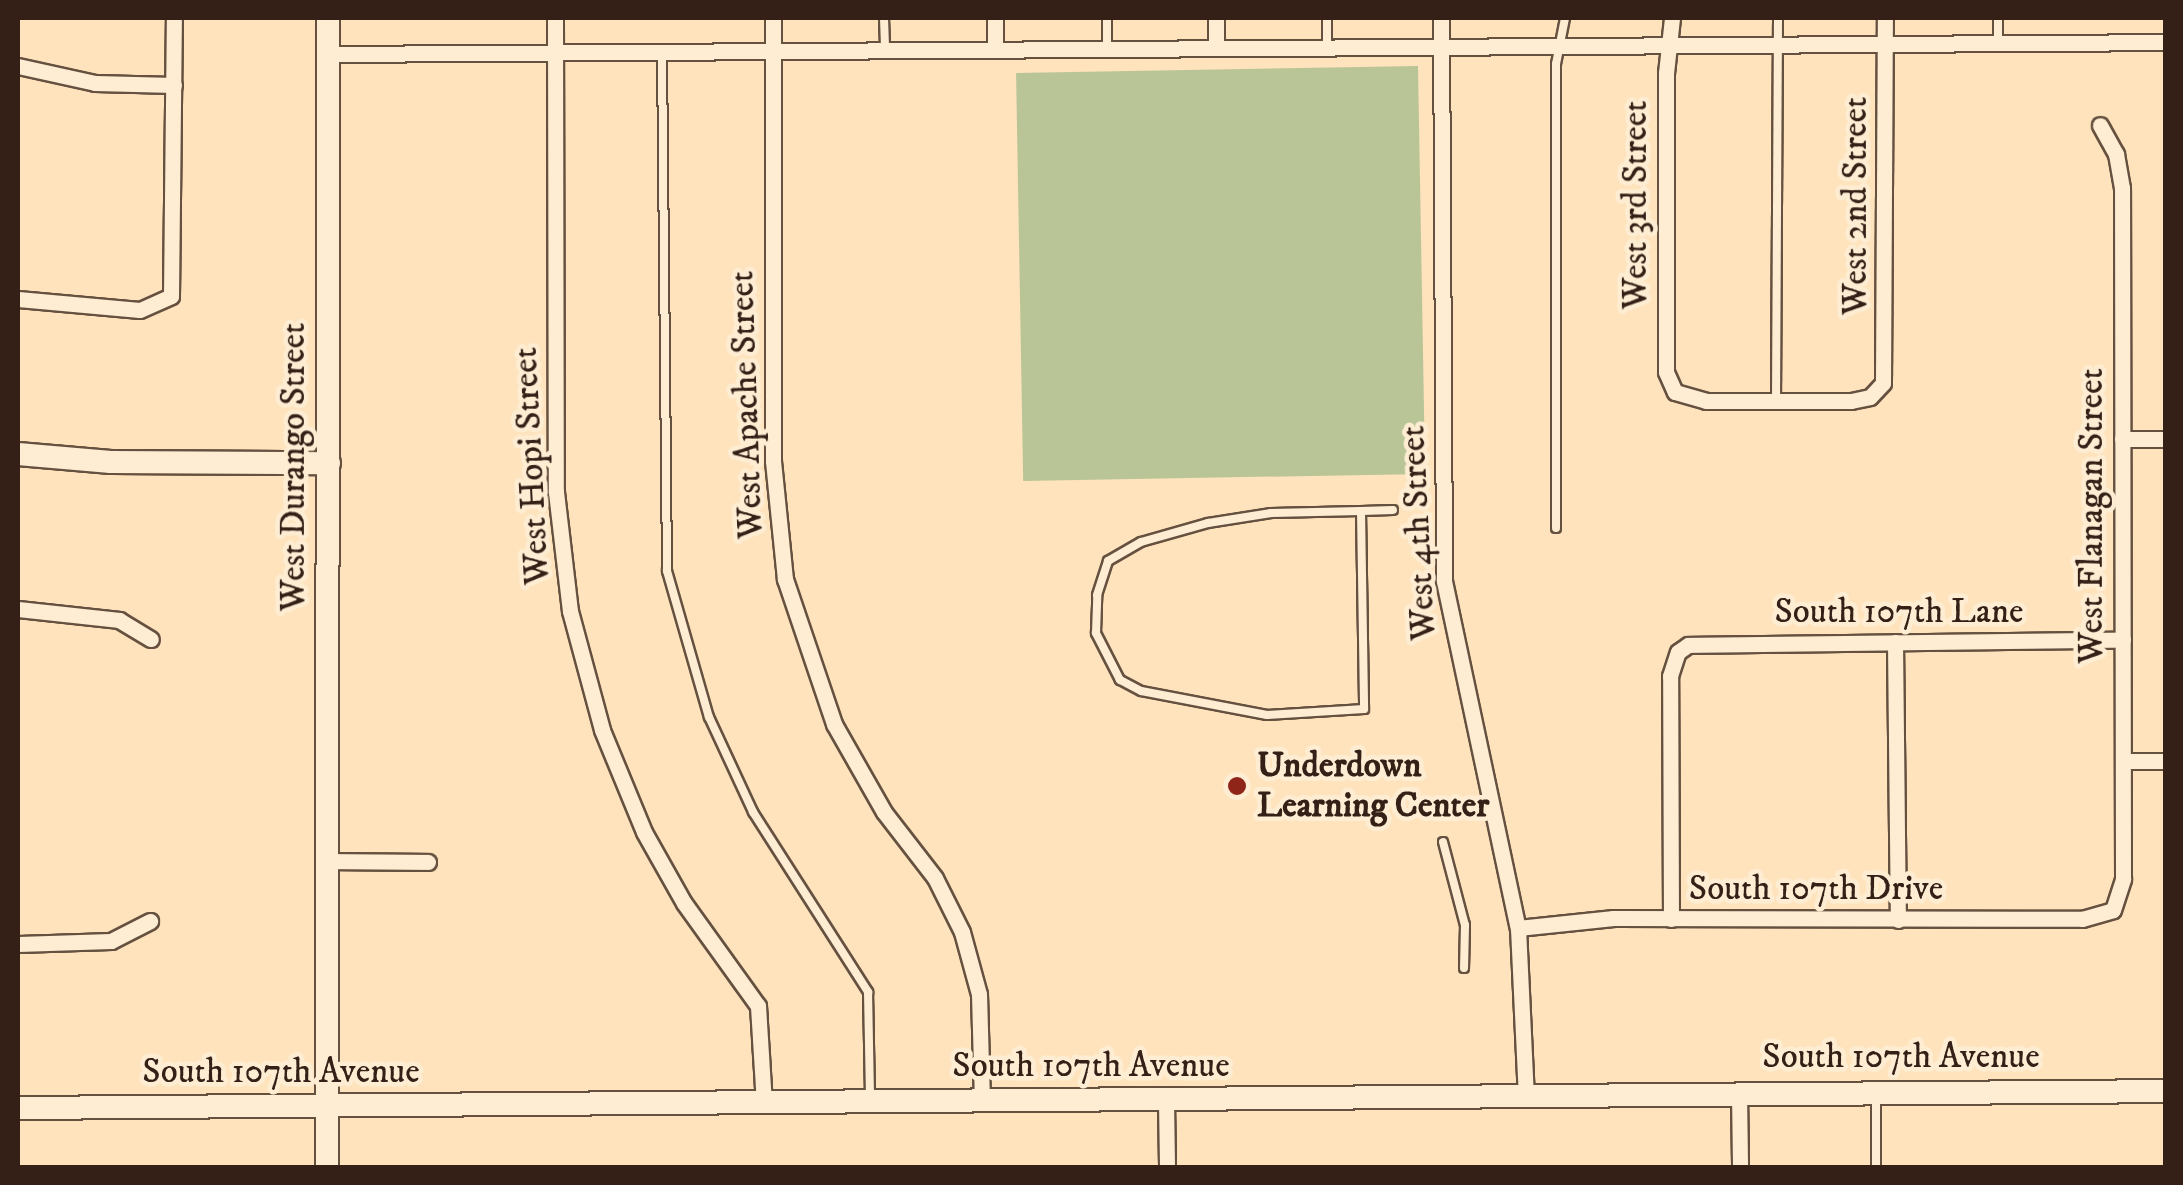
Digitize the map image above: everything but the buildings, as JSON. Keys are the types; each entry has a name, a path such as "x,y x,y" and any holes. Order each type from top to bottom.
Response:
{"main road":[{"name":"West Durango Street","path":"327,1106 328,18"},
{"path":"18,454 111,462 329,463"},
{"name":"South 107th Avenue","path":"18,1108 2166,1090"},
{"path":"327,1106 327,1168"}],"street":[{"path":"18,304 126,310 166,302 174,279 174,18"},
{"name":"West Hopi Street","path":"555,18 556,492 573,626 602,730 644,832 684,902 758,1006 764,1104"},
{"name":"West Apache Street","path":"773,18 774,472 786,579 805,651 839,736 884,812 935,878 962,932 979,994 982,1102"},
{"path":"995,18 995,49"},
{"path":"1216,18 1216,48"},
{"name":"West 4th Street","path":"1441,18 1444,581 1518,928 1526,1097"},
{"name":"West 3rd Street","path":"1672,18 1666,362 1675,392 1706,401 1776,401"},
{"name":"West 2nd Street","path":"1776,401 1851,401 1878,392 1886,363 1886,18"},
{"path":"328,54 2166,42"},
{"path":"18,66 95,83 174,85"},
{"name":"West Flanagan Street","path":"2100,125 2122,188 2122,890 2112,910"},
{"path":"2122,439 2166,439"},
{"path":"18,609 118,620 151,639"},
{"name":"South 107th Lane","path":"1671,918 1670,676 1678,652 1700,643 2122,640"},
{"path":"1896,642 1898,920"},
{"path":"2122,760 2166,761"},
{"path":"329,862 428,862"},
{"name":"South 107th Drive","path":"1518,928 1588,918 2082,919 2112,910"},
{"path":"18,944 111,941 150,921"},
{"path":"1738,1092 1740,1168"},
{"path":"1166,1101 1167,1168"}],"lane":[{"path":"884,18 884,50"},
{"path":"1107,18 1107,49"},
{"path":"1327,18 1327,48"},
{"path":"1556,528 1560,47 1565,18"},
{"path":"1776,401 1778,18"},
{"path":"1998,18 1998,44"},
{"path":"662,52 668,571 710,717 753,812 868,992 870,1103"},
{"path":"1361,511 1364,709 1267,715 1141,691 1120,680 1096,633 1096,595 1108,561 1141,542 1208,524 1272,513 1394,510"},
{"path":"1443,842 1464,925 1464,968"},
{"path":"1876,1091 1876,1168"}],"green space":[{"path":"1418,66 1425,474 1023,481 1016,73"}],"place":[{"name":"Underdown Learning Center","path":"1237,786"}]}
